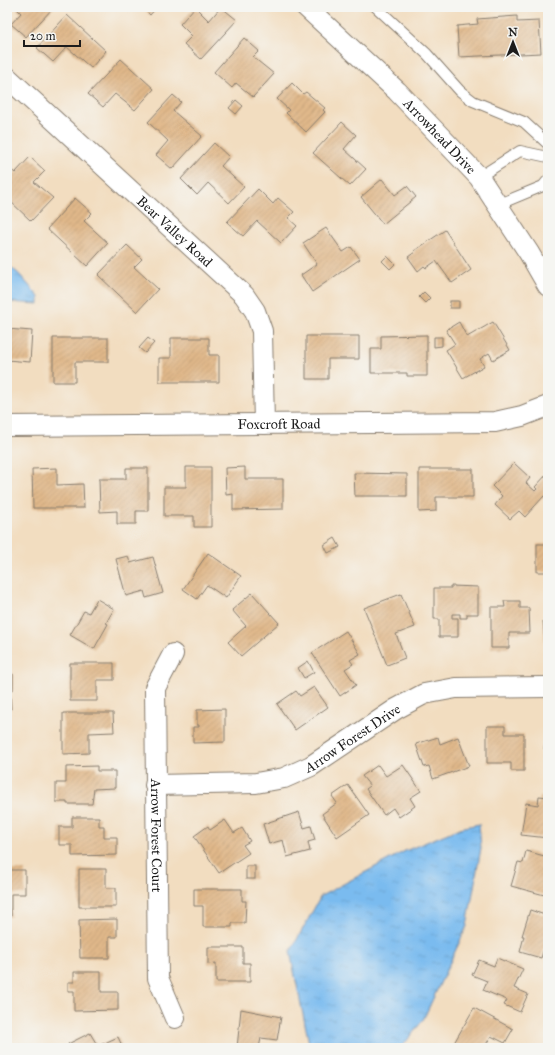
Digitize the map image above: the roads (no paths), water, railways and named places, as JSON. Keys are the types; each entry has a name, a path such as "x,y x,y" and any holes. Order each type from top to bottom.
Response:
{"street":[{"name":"Arrowhead Drive","path":"306,7 397,91 479,177 529,253 548,286"},
{"name":"Bear Valley Road","path":"7,77 244,295 255,311 262,331 264,424"},
{"name":"Foxcroft Road","path":"7,426 495,422 522,416 548,406"},
{"name":"Arrow Forest Court","path":"173,654 154,688 158,978 175,1018"},
{"name":"Arrow Forest Drive","path":"155,785 256,783 284,778 311,766 396,709 424,694 456,688 548,688"}],"lane":[{"path":"376,7 427,54 460,91 473,101 524,122 548,144"},
{"path":"479,177 520,151 548,157"},
{"path":"497,205 543,186 548,180"}],"water":[{"path":"7,264 19,274 39,297 39,304 7,302"},
{"path":"479,824 481,848 467,926 423,1020 401,1048 310,1048 290,952 321,896 405,851 460,828"}]}
